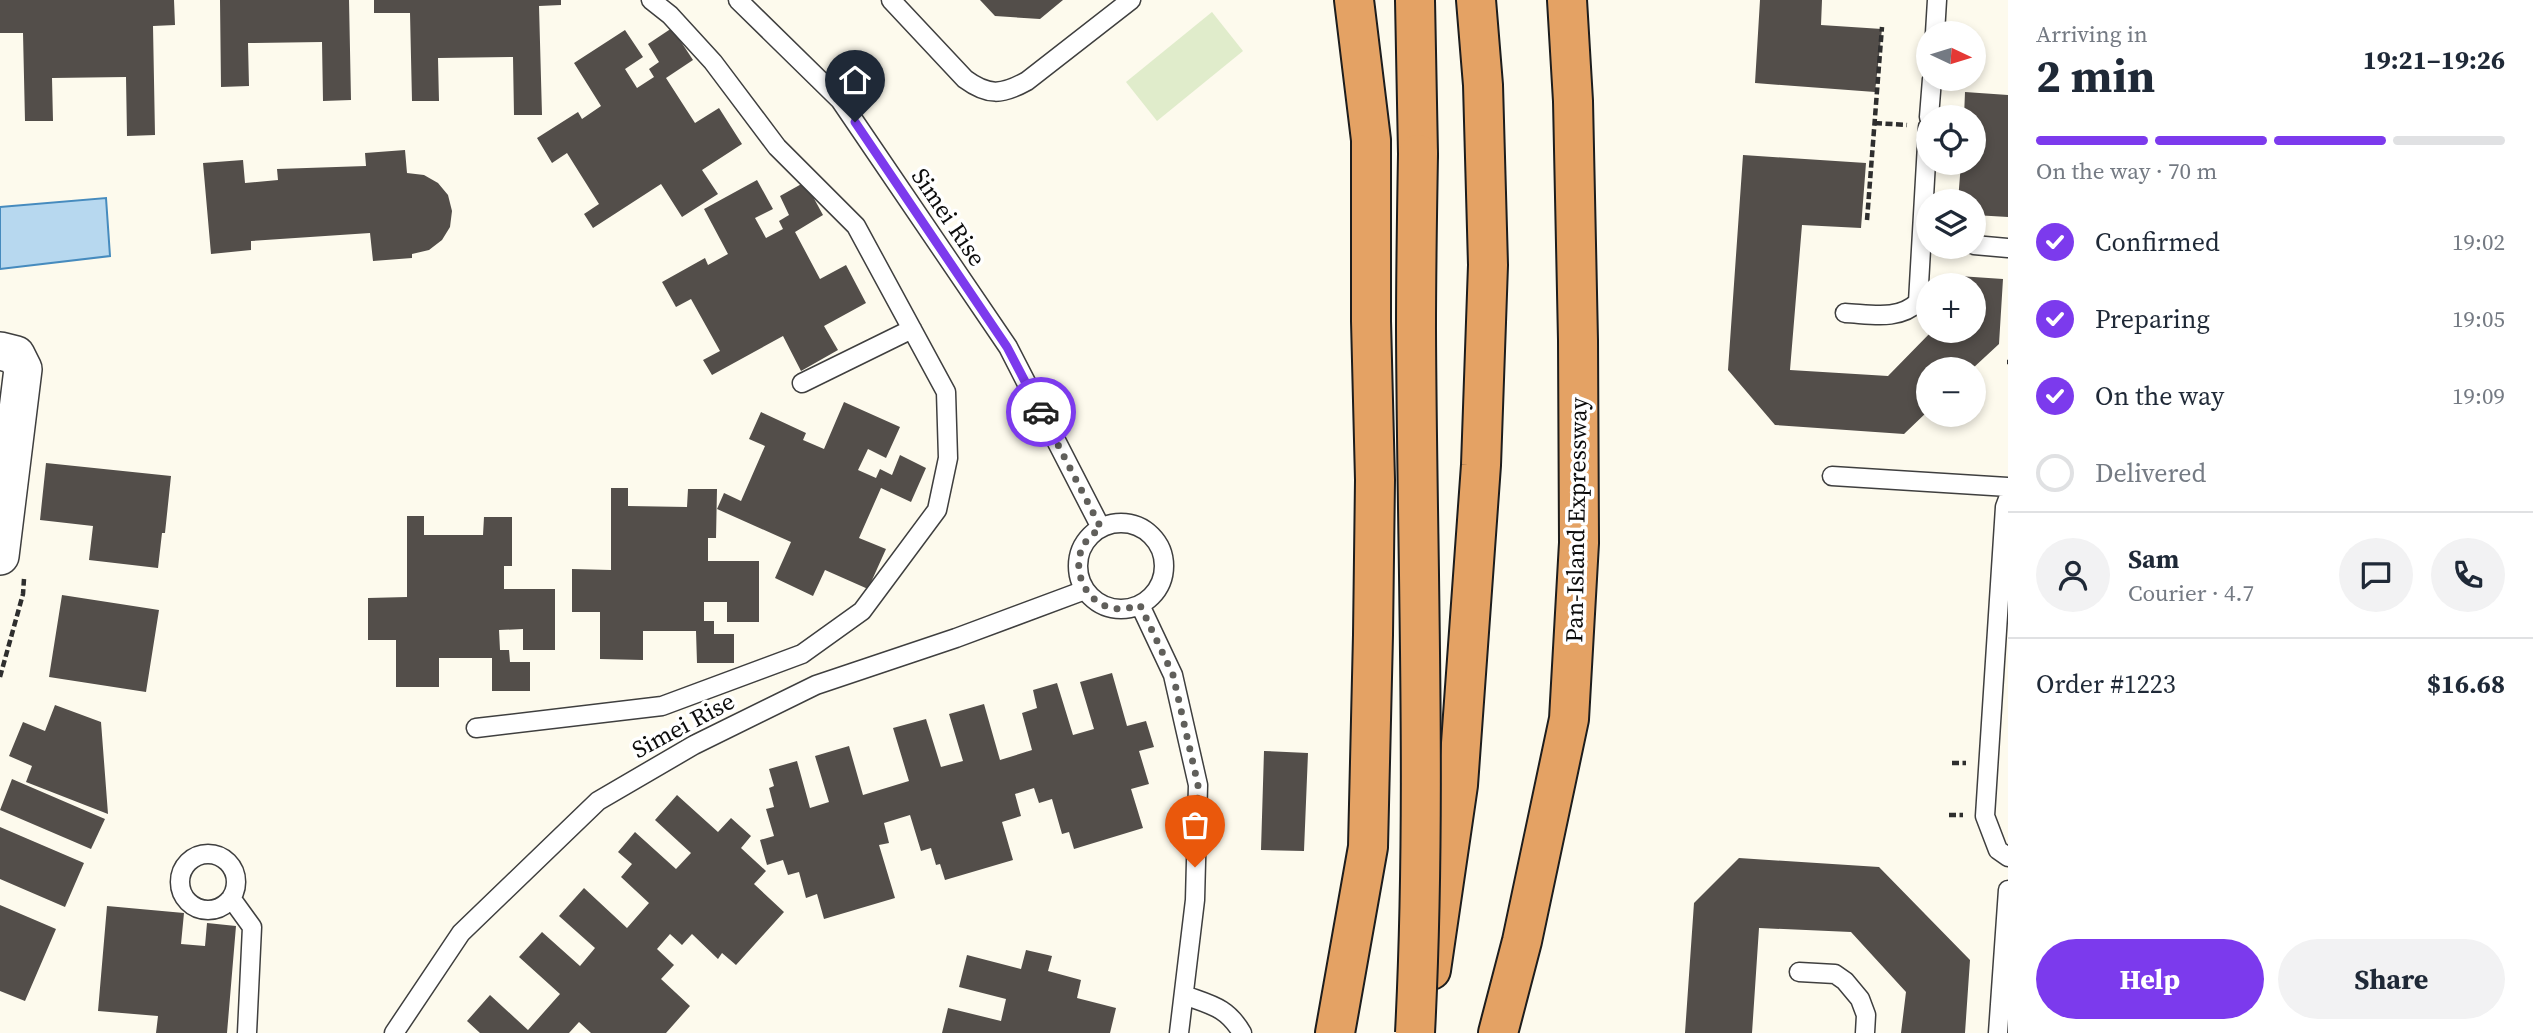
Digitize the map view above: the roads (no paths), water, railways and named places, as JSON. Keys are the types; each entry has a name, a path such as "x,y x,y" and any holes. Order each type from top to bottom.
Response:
{"highway":[{"path":"1335,1033 1368,847 1373,635 1375,480 1371,321 1371,140 1354,0"},
{"path":"1415,0 1420,613 1420,943 1415,1033"},
{"path":"1415,1033 1427,995 1458,785 1480,479 1488,265 1483,85 1476,0"},
{"name":"Pan-Island Expressway","path":"1498,1033 1522,941 1569,719 1579,543 1578,327 1573,101 1567,0"},
{"path":"1517,1033 1525,959 1522,941"}],"street":[{"path":"0,556 23,369 8,353"}],"lane":[{"path":"476,728 662,706 802,654 862,611 937,510 948,458 946,392 856,226 776,147 713,62 670,15 652,0"},
{"name":"Simei Rise","path":"738,0 848,111 1007,347 1101,528"},
{"path":"891,0 965,79 991,92 1007,92 1027,81 1131,0"},
{"path":"1936,21 1937,0"},
{"path":"1986,246 2008,248"},
{"path":"1845,313 1898,315 1910,310 1918,302 1922,259"},
{"path":"802,383 912,329"},
{"path":"1832,476 2008,487"},
{"path":"2008,499 2004,507 1985,816 1998,850 2008,857"},
{"path":"1117,523 1134,524 1149,533 1160,546 1164,563 1163,580 1154,595 1140,605 1125,609 1110,608 1096,601 1085,590 1079,573 1080,556 1087,540 1101,528 1117,523"},
{"name":"Simei Rise","path":"394,1033 461,933 598,801 694,745 816,685 956,638 1085,590"},
{"path":"1140,605 1173,675 1198,785 1195,900 1179,1033"},
{"path":"1998,1033 2008,890"},
{"path":"231,898 252,926 247,1033"},
{"path":"1799,972 1835,974 1844,981 1860,999 1866,1015 1865,1033"},
{"path":"1184,995 1220,1008 1233,1018 1242,1033"}],"water":[{"path":"106,198 110,256 0,269 0,207"}]}
